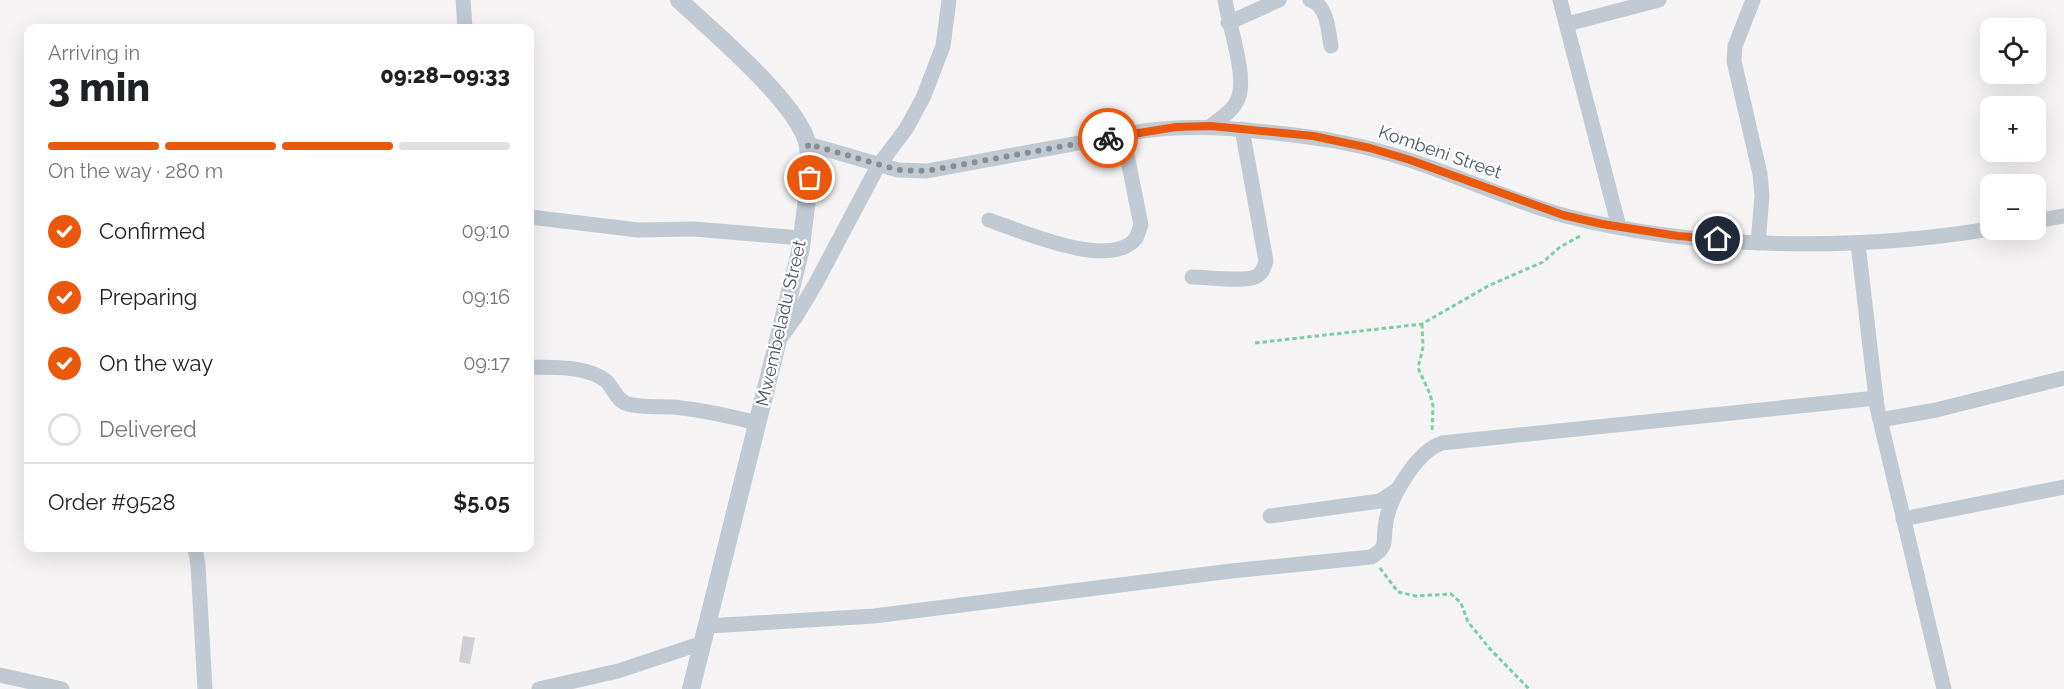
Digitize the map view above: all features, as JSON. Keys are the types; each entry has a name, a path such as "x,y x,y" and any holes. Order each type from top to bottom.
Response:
{"street":[{"path":"463,0 465,24"},
{"name":"Mwembeladu Street","path":"679,0 764,80 800,125 808,144 810,178 801,238 779,339 691,689"},
{"path":"779,339 816,283 878,166 906,129 927,90 943,46 950,0"},
{"path":"1211,126 1232,110 1239,97 1241,81 1225,0"},
{"path":"1228,23 1279,0"},
{"path":"1310,0 1316,2 1323,11 1330,46"},
{"path":"1560,0 1618,227"},
{"path":"1567,24 1659,0"},
{"path":"1753,0 1736,46 1734,61 1760,174 1762,196 1758,243"},
{"name":"Kombeni Street","path":"808,144 878,166 898,170 927,171 1123,135 1176,127 1211,126 1313,136 1370,148 1563,215 1618,227 1678,236 1758,243 1858,244 1944,237 1980,231"},
{"path":"1192,277 1239,279 1256,277 1264,270 1266,261 1242,129"},
{"path":"989,220 1084,251 1123,248 1136,238 1141,225 1123,135"},
{"path":"2046,219 2064,216"},
{"path":"534,217 638,230 694,229 801,238"},
{"path":"1858,244 1880,420 1944,689"},
{"path":"534,367 572,369 596,375 608,383 616,396 626,404 675,407 757,423"},
{"path":"1880,420 1936,410 2064,378"},
{"path":"539,689 618,670 705,634 874,616 1231,571 1371,557 1381,552 1386,521 1398,489 1423,453 1442,443 1876,398"},
{"path":"1903,519 2064,487"},
{"path":"1270,516 1380,501 1398,489"},
{"path":"196,552 205,689"},
{"path":"0,675 62,689"}],"path":[{"path":"1255,343 1422,324 1488,286 1543,262 1560,247 1602,224"},
{"path":"1422,324 1423,347 1418,368 1430,394 1432,447"},
{"path":"1371,557 1398,592 1416,596 1451,594 1461,603 1468,622 1490,649 1529,689"}],"building":[{"path":"463,636 475,638 470,664 459,662"}],"way so far":[{"path":"810,178 808,144 878,166 898,170 927,171 1108,138"}],"route":[{"path":"1108,138 1176,127 1211,126 1313,136 1370,148 1410,160 1563,215 1602,224 1678,236 1718,239"}]}
